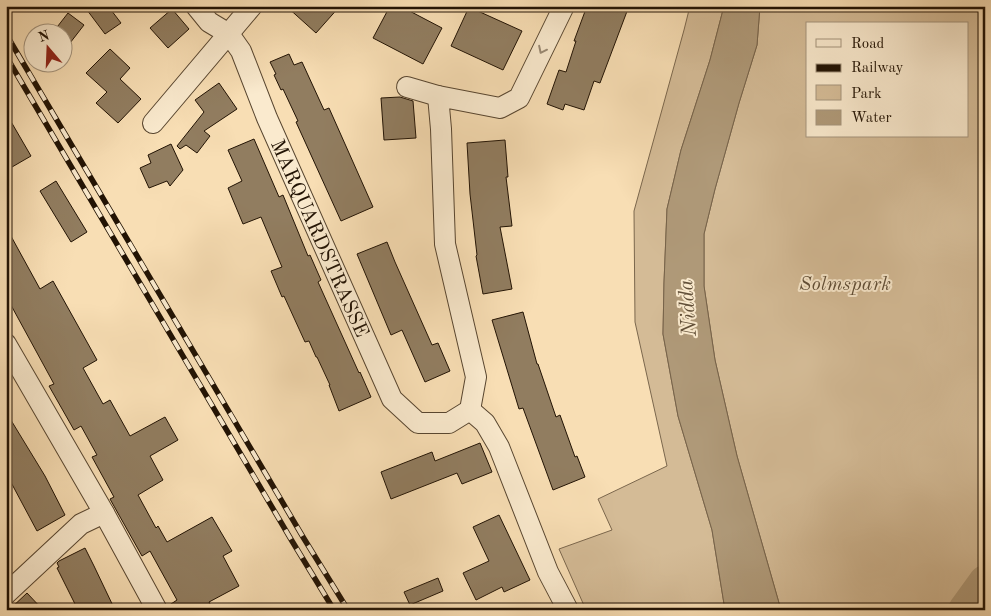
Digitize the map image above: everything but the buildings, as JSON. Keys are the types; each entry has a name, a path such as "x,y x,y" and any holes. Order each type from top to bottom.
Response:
{"street":[{"name":"MARQUARDSTRASSE","path":"196,6 210,22 229,34 241,51 267,118 392,399 418,423 449,423 470,410"},
{"path":"153,123 252,6"},
{"path":"407,86 438,96 500,108 519,98 564,6"},
{"path":"438,96 445,244 476,377 470,410 484,423 499,447 548,572 568,610"},
{"path":"6,344 104,513 157,610"},
{"path":"6,594 81,524 104,513"}],"green space":[{"path":"690,6 724,6 710,60 681,150 667,209 663,334 678,416 712,530 725,610 586,610 559,549 612,530 598,499 667,466 635,322 634,211"},
{"name":"Solmspark","path":"760,6 985,6 985,574 965,605 958,610 781,610 737,456 715,360 704,286 704,234 739,103 757,45"}],"water":[{"name":"Nidda","path":"724,6 760,6 757,45 739,103 704,234 704,286 715,360 737,456 781,610 725,610 712,530 678,416 663,334 667,209 681,150 710,60"}],"waterway":[{"path":"964,610 985,581"}],"railway":[{"path":"6,34 348,610"},
{"path":"6,56 334,610"}]}
